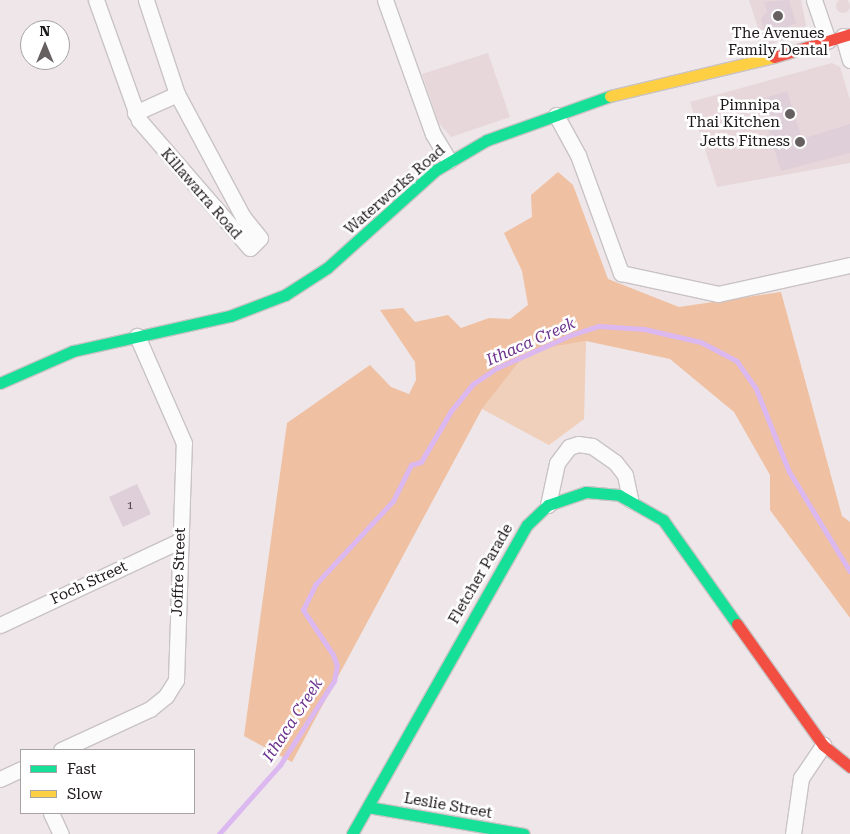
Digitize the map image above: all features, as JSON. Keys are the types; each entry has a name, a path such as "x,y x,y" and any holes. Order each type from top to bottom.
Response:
{"street":[{"name":"Killawarra Road","path":"96,0 135,113 218,216 250,248 260,238 230,194 177,94 146,0"},
{"path":"386,0 433,134 449,161"},
{"path":"814,0 840,37 850,60"},
{"name":"Waterworks Road","path":"0,383 73,351 230,316 300,287 342,256 449,161 487,140 620,93 721,74 840,37"},
{"path":"135,113 177,94"},
{"path":"556,115 578,155 621,273 718,294 849,267"},
{"path":"218,216 228,206 230,194"},
{"name":"Joffre Street","path":"63,749 150,709 166,696 176,680 179,541 184,443 137,336"},
{"path":"548,505 557,462 569,447 578,444 592,446 615,462 625,475 630,499"},
{"path":"548,505 586,492 630,499 662,520 823,745 850,767"},
{"name":"Fletcher Parade","path":"352,834 510,550 548,505"},
{"name":"Foch Street","path":"0,626 179,541"},
{"path":"793,834 802,778 823,745"},
{"path":"0,779 20,769"},
{"name":"Leslie Street","path":"368,807 524,834"},
{"path":"51,814 61,834"}],"shaded area":[{"path":"840,-1 846,-1 850,6 846,13 840,13 836,9 836,3"},
{"path":"749,0 801,0 806,25 799,35 764,46"},
{"path":"488,53 510,117 451,137 439,123 422,74"},
{"path":"832,63 840,67 850,100 850,163 717,187 690,102"},
{"path":"558,172 573,185 608,279 679,307 781,292 842,516 850,522 850,618 770,510 770,475 734,412 670,359 586,341 527,351 482,409 292,762 244,736 287,423 370,365 391,387 409,394 416,380 415,362 380,310 403,308 415,322 448,315 461,328 489,318 510,319 528,305 522,271 504,233 532,217 531,195"},
{"path":"586,341 584,419 549,445 482,409 526,351"}],"building":[{"name":"The Avenues Family Dental","path":"789,0 796,23 766,37 761,19 767,12 764,2"},
{"path":"787,91 802,139 850,124 850,153 781,171 759,100"},
{"path":"137,484 151,514 123,527 109,497"}],"waterway":[{"name":"Ithaca Creek","path":"219,834 280,765 334,681 337,666 333,655 303,610 315,585 393,501 411,465 421,462 451,411 473,384 497,368 571,335 599,326 644,329 701,342 737,361 756,388 789,471 850,571"}],"traffic: fast":[{"path":"0,383 73,351 230,316 285,295 327,268 436,170 487,140 610,96"},
{"path":"352,834 527,525 548,505 586,492 619,495 663,520 737,624"},
{"path":"368,807 524,834"}],"traffic: slow":[{"path":"610,96 774,57"}],"traffic: jam":[{"path":"774,57 850,34"},
{"path":"737,624 823,745 850,767"}],"place":[{"name":"The Avenues Family Dental","path":"778,16"},
{"name":"Pimnipa Thai Kitchen","path":"790,114"},
{"name":"Jetts Fitness","path":"800,142"}]}
